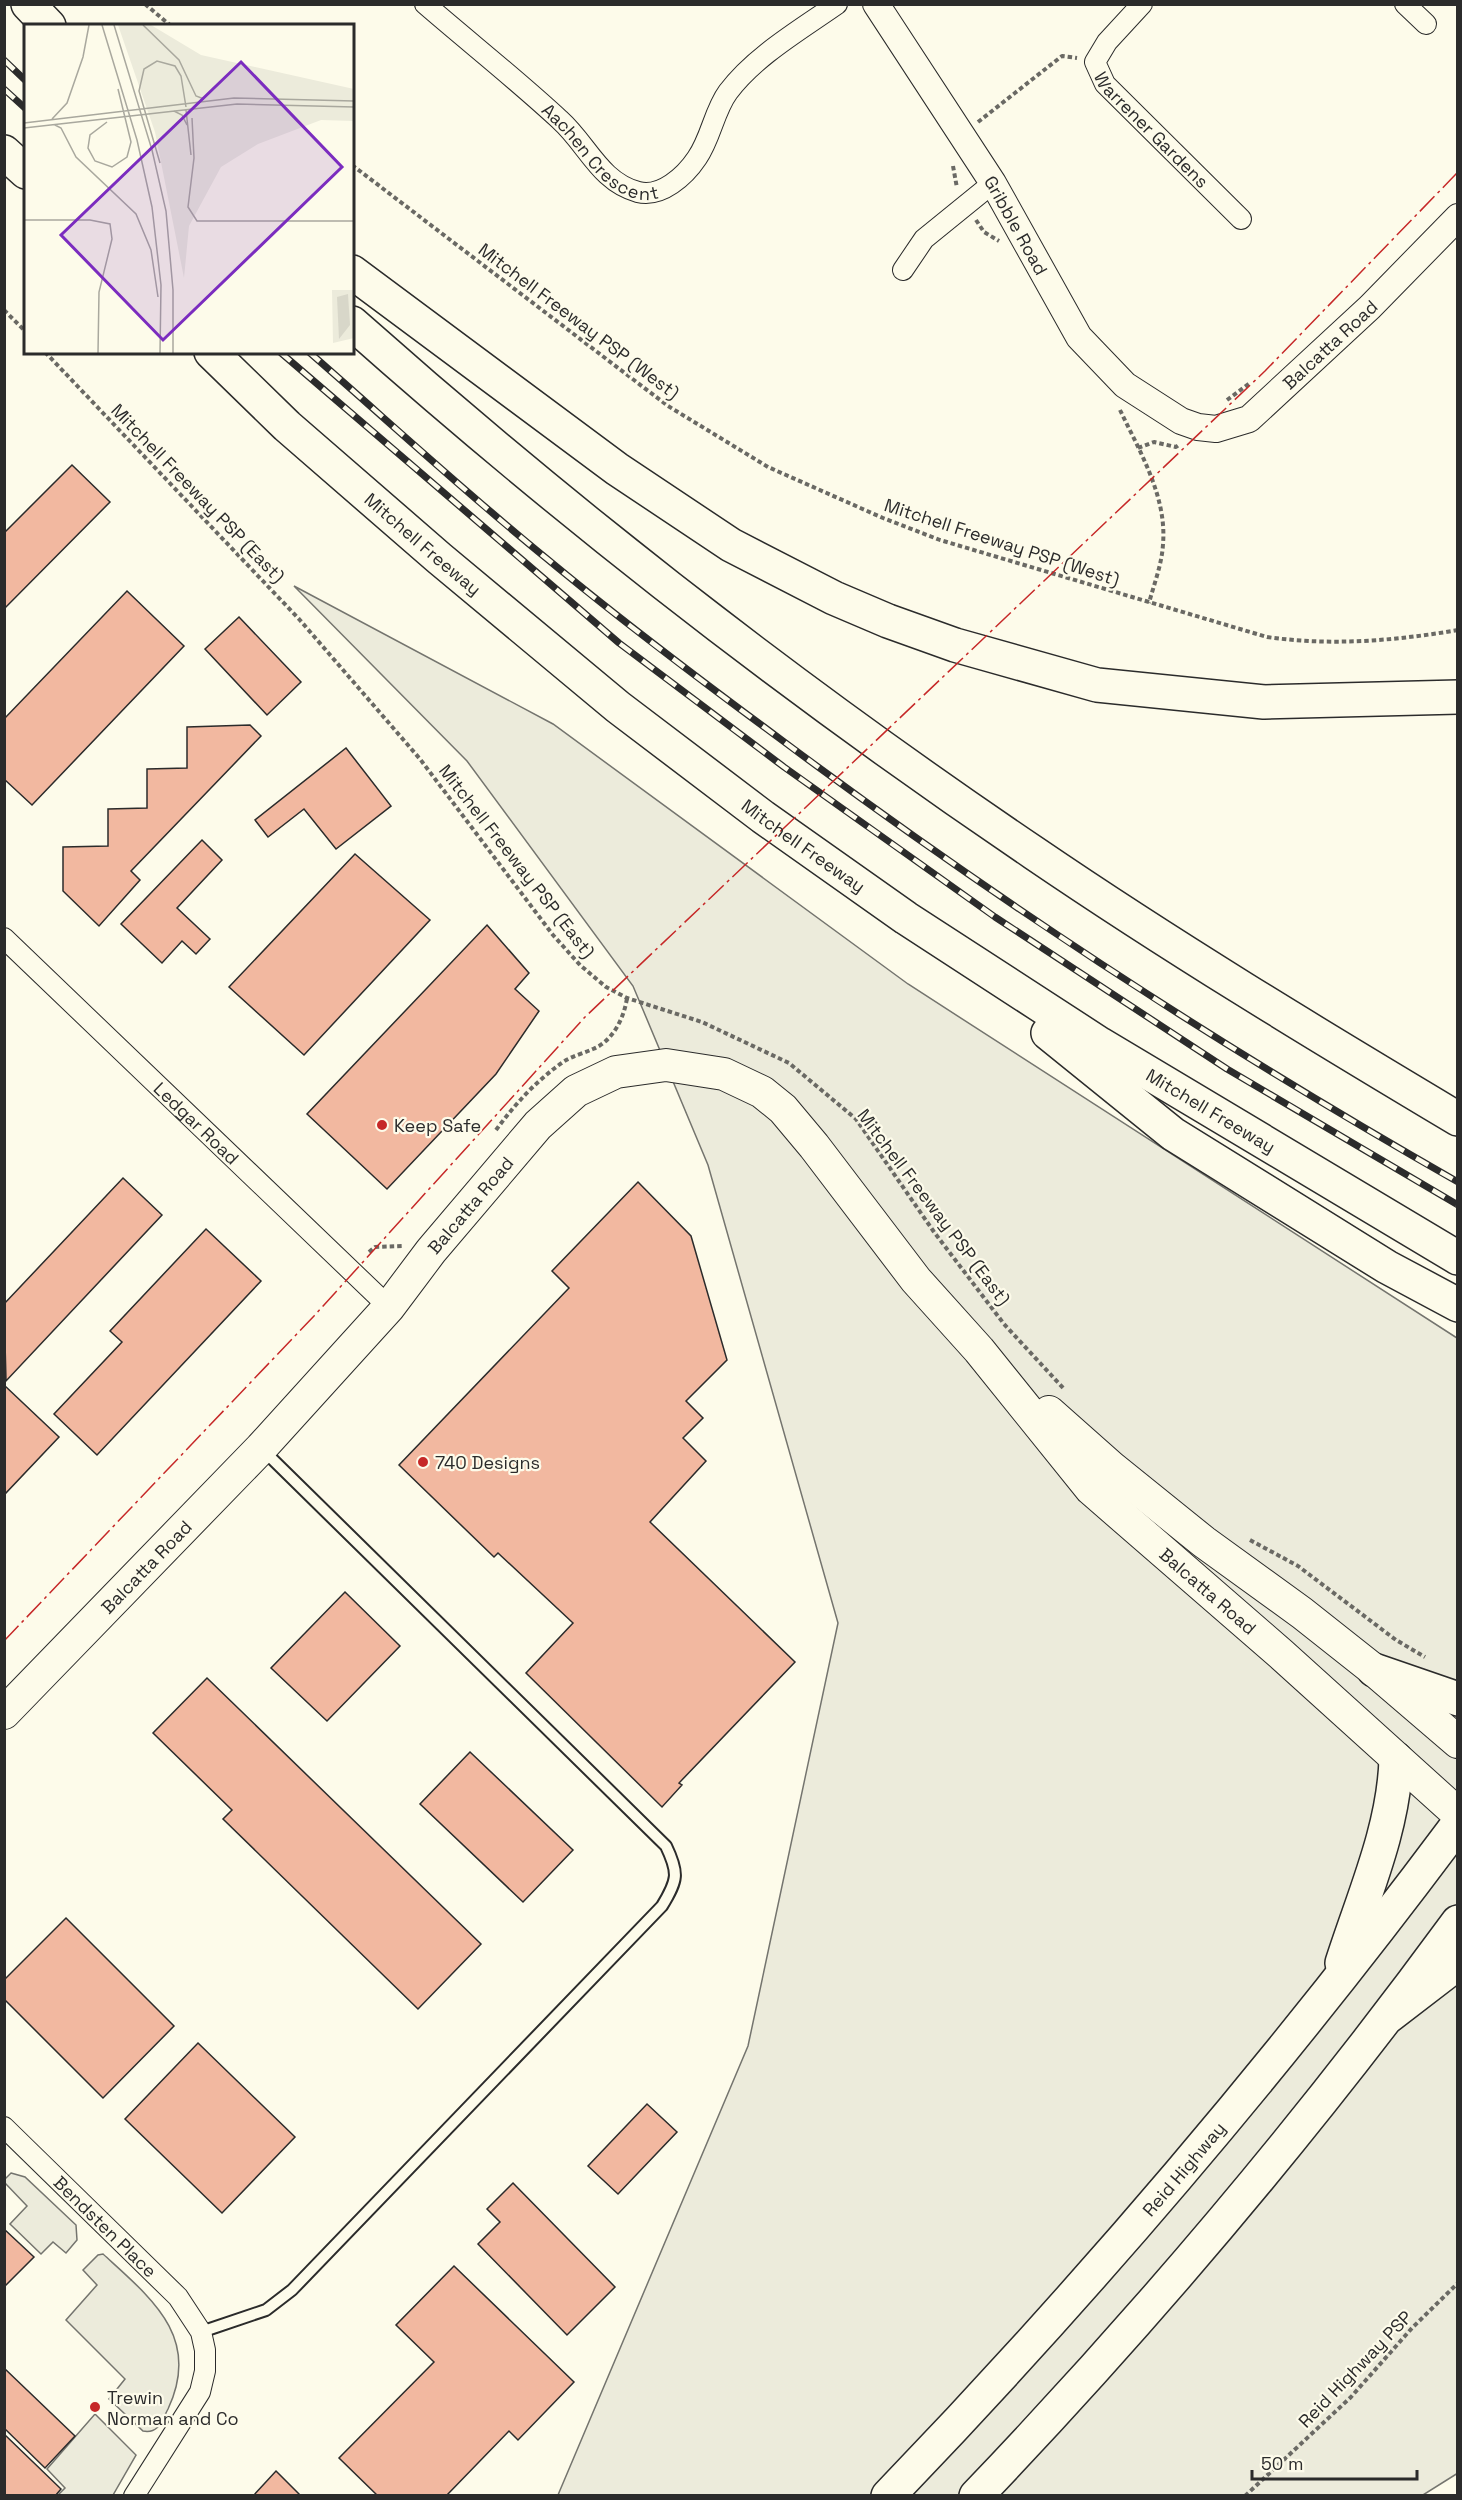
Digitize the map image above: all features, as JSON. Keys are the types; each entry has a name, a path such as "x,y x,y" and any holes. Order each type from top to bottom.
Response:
{"highway":[{"path":"28,4 47,24"},
{"path":"4,152 24,170"},
{"path":"354,273 617,469 731,545 834,598 888,621 955,645 1097,684 1264,702 1458,697"},
{"path":"354,325 563,502 737,640 883,747 1032,852 1176,947 1458,1119"},
{"name":"Mitchell Freeway","path":"213,354 287,426 618,706 763,817 906,918 1100,1044 1458,1258"},
{"path":"906,918 1173,1134 1387,1267 1458,1305"},
{"path":"1374,1670 1458,1699"},
{"path":"1335,1985 1389,1816 1395,1784 1396,1759"},
{"name":"Reid Highway","path":"888,2496 1126,2238 1335,1985 1458,1824"},
{"path":"976,2496 1056,2412 1242,2201 1389,2016 1458,1922"},
{"path":"1389,2016 1458,1963"}],"main road":[{"name":"Balcatta Road","path":"4,1713 261,1449 389,1307 431,1251 538,1125 576,1091 616,1072 666,1065 724,1074 762,1092 783,1109 916,1280 979,1350 1091,1489 1281,1654 1458,1814"},
{"name":"Balcatta Road","path":"979,1350 1111,1467 1176,1520 1374,1670 1458,1742"}],"street":[{"name":"Aachen Crescent","path":"425,4 562,121 612,182 640,193 654,193 671,185 697,159 726,94 741,78 791,37 837,4"},
{"name":"Gribble Road","path":"876,4 993,183 1079,337 1125,385 1181,421"},
{"name":"Warrener Gardens","path":"1142,4 1107,42 1095,62 1105,84 1241,219"},
{"path":"1405,4 1426,24"},
{"path":"903,270 924,239 993,183"},
{"name":"Balcatta Road","path":"1181,421 1198,427 1216,429 1249,419 1370,307 1458,217"},
{"name":"Ledgar Road","path":"4,938 389,1307"},
{"name":"Bendsten Place","path":"4,2127 178,2297 201,2332"},
{"path":"134,2496 200,2392 205,2360 201,2332"}],"lane":[{"path":"201,2332 266,2310 292,2290 647,1922 662,1906 675,1885 676,1867 666,1846 261,1449"}],"path":[{"path":"145,4 169,24"},
{"path":"962,136 1062,56 1095,62"},
{"name":"Mitchell Freeway PSP (West)","path":"354,167 668,406 768,467 883,518 940,540 1251,634 1290,641 1357,641 1458,630"},
{"path":"4,310 24,330"},
{"name":"Mitchell Freeway PSP (East)","path":"47,354 299,619 420,759 553,935 580,965 606,987 627,998 702,1022 789,1063 856,1119 934,1232 1004,1324 1065,1390"},
{"path":"1125,385 1114,398 1144,460 1156,492 1163,524 1161,558 1149,603"},
{"path":"597,1048 624,1019 627,998"},
{"path":"1245,1537 1298,1566 1396,1640 1435,1661"},
{"name":"Reid Highway PSP","path":"1245,2496 1351,2397 1412,2328 1458,2283"}],"shaded area":[{"path":"294,586 553,724 908,984 1457,1338 1458,2473 1423,2495 558,2495 748,2046 838,1623 708,1165 633,986 467,761"},
{"path":"11,2173 25,2177 76,2225 77,2240 66,2253 53,2242 41,2254 10,2224 27,2206 5,2183 5,2179"},
{"path":"103,2254 154,2303 175,2340 179,2361 177,2383 164,2418 153,2430 143,2431 109,2399 125,2379 66,2320 97,2285 83,2270 98,2255"},
{"path":"95,2414 136,2455 113,2495 58,2495 65,2488 47,2469"}],"building":[{"path":"72,465 110,502 4,609 4,533"},
{"path":"127,591 184,646 32,805 4,779 4,719"},
{"path":"239,617 301,682 267,715 205,649"},
{"path":"250,725 261,736 131,871 140,880 99,926 63,891 63,847 108,846 108,809 147,808 147,769 187,768 187,727"},
{"path":"346,748 391,806 336,849 304,809 268,837 255,820"},
{"path":"202,840 222,860 177,908 210,939 196,954 182,941 162,963 121,924"},
{"path":"355,854 430,920 304,1055 229,987"},
{"path":"487,925 529,973 515,989 539,1011 496,1074 387,1189 307,1114"},
{"path":"123,1178 162,1215 6,1381 4,1304"},
{"path":"638,1182 691,1236 727,1360 686,1401 703,1418 683,1438 706,1461 650,1522 795,1662 679,1783 682,1785 662,1807 526,1673 573,1623 498,1553 494,1557 399,1465 569,1288 552,1271"},
{"path":"206,1229 261,1281 97,1455 54,1414 122,1342 110,1331"},
{"path":"4,1385 59,1437 4,1495"},
{"path":"345,1592 400,1646 327,1721 271,1668"},
{"path":"207,1678 481,1944 418,2009 223,1819 232,1810 153,1733"},
{"path":"470,1752 573,1850 523,1902 420,1804"},
{"path":"66,1918 174,2026 103,2098 4,1999 4,1980"},
{"path":"198,2043 295,2137 222,2213 125,2119"},
{"path":"647,2104 677,2132 618,2194 588,2166"},
{"path":"513,2183 615,2287 567,2335 478,2244 500,2222 487,2209"},
{"path":"4,2229 34,2257 4,2287"},
{"path":"454,2266 574,2382 518,2440 509,2431 446,2496 378,2496 339,2458 434,2362 396,2325"},
{"path":"4,2368 75,2436 45,2468 4,2428"},
{"path":"4,2434 61,2489 55,2496 4,2496"},
{"path":"276,2471 301,2496 253,2496"}],"railway":[{"path":"4,60 24,79"},
{"path":"4,89 24,107"},
{"path":"282,354 619,643 784,767 995,917 1227,1069 1458,1205"},
{"path":"311,354 486,508 575,582 693,674 864,801 1114,972 1284,1080 1458,1182"}],"power":[{"path":"4,1641 314,1316 585,1017 1265,371 1458,172"}],"place":[{"name":"Keep Safe","path":"382,1125"},
{"name":"740 Designs","path":"423,1462"},
{"name":"Trewin Norman and Co","path":"95,2407"}]}
